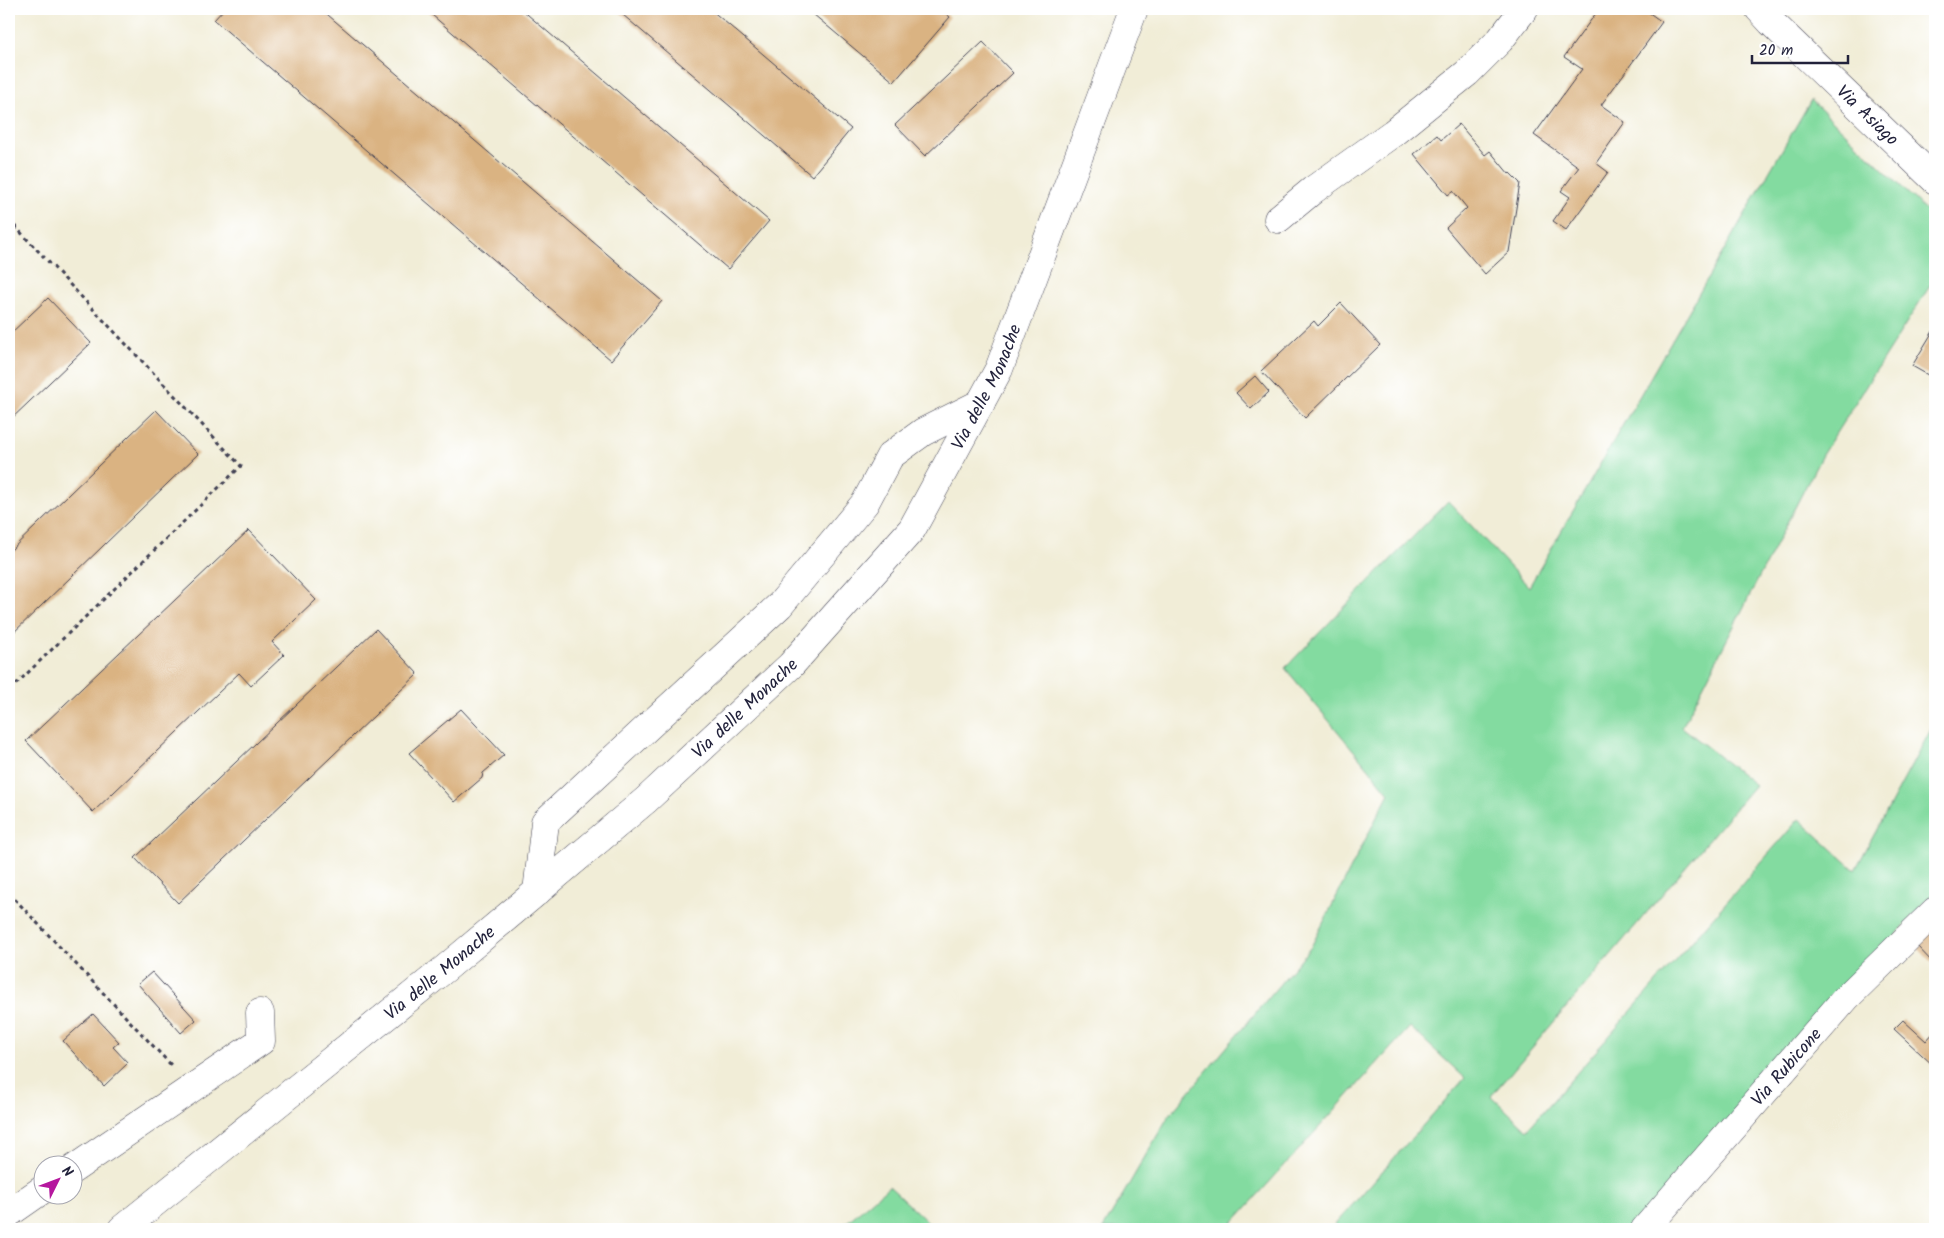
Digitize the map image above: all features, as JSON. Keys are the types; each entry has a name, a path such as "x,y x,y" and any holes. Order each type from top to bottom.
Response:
{"street":[{"name":"Via delle Monache","path":"122,1229 446,968 646,800 792,665 912,529 999,369 1134,9"},
{"path":"1278,219 1313,190 1393,133 1468,73 1500,40 1524,9"},
{"name":"Via Asiago","path":"1760,9 1771,22 1935,180"},
{"path":"537,892 545,822 780,605 866,503 890,456 923,432 981,403"},
{"name":"Via Rubicone","path":"1645,1229 1836,1009 1935,911"},
{"path":"82,1163 261,1042 260,1013"},
{"path":"9,1213 32,1197"}],"path":[{"path":"9,220 241,466 9,691"},
{"path":"9,894 193,1088"}],"green space":[{"path":"1811,100 1935,219 1935,278 1822,455 1682,727 1755,785 1491,1096 1527,1130 1799,819 1855,870 1935,722 1935,891 1635,1229 1331,1229 1465,1078 1410,1027 1227,1229 1103,1229 1168,1117 1311,947 1389,793 1285,668 1448,501 1529,587"},
{"path":"889,1186 935,1229 839,1229"}],"building":[{"path":"224,9 321,9 662,301 611,360 214,20"},
{"path":"425,9 521,9 769,221 728,269"},
{"path":"616,9 710,9 851,129 812,176"},
{"path":"807,9 904,9 910,14 914,9 940,9 950,17 894,82"},
{"path":"1599,9 1644,9 1662,22 1601,105 1625,122 1596,163 1608,172 1566,230 1553,221 1570,197 1561,191 1579,167 1534,135 1582,69 1564,57"},
{"path":"983,42 1013,73 925,156 895,125"},
{"path":"1459,124 1485,155 1490,151 1509,174 1520,183 1509,252 1485,274 1446,228 1467,208 1453,191 1448,195 1414,154 1437,135 1441,140"},
{"path":"48,298 91,343 9,421 9,335"},
{"path":"1341,303 1380,345 1305,418 1261,371 1314,321 1318,326"},
{"path":"1935,328 1935,379 1912,366"},
{"path":"1255,376 1269,392 1251,409 1236,393"},
{"path":"156,410 198,454 9,637 9,552"},
{"path":"249,530 316,600 272,642 284,655 251,686 239,673 93,812 26,741"},
{"path":"376,629 418,674 178,903 135,858"},
{"path":"461,709 504,755 483,773 482,778 454,802 409,753"},
{"path":"1935,921 1935,965 1915,944"},
{"path":"152,972 196,1020 181,1033 138,984"},
{"path":"93,1014 119,1042 113,1047 128,1063 104,1086 63,1041"},
{"path":"1903,1020 1926,1041 1935,1031 1935,1067 1894,1029"}]}
